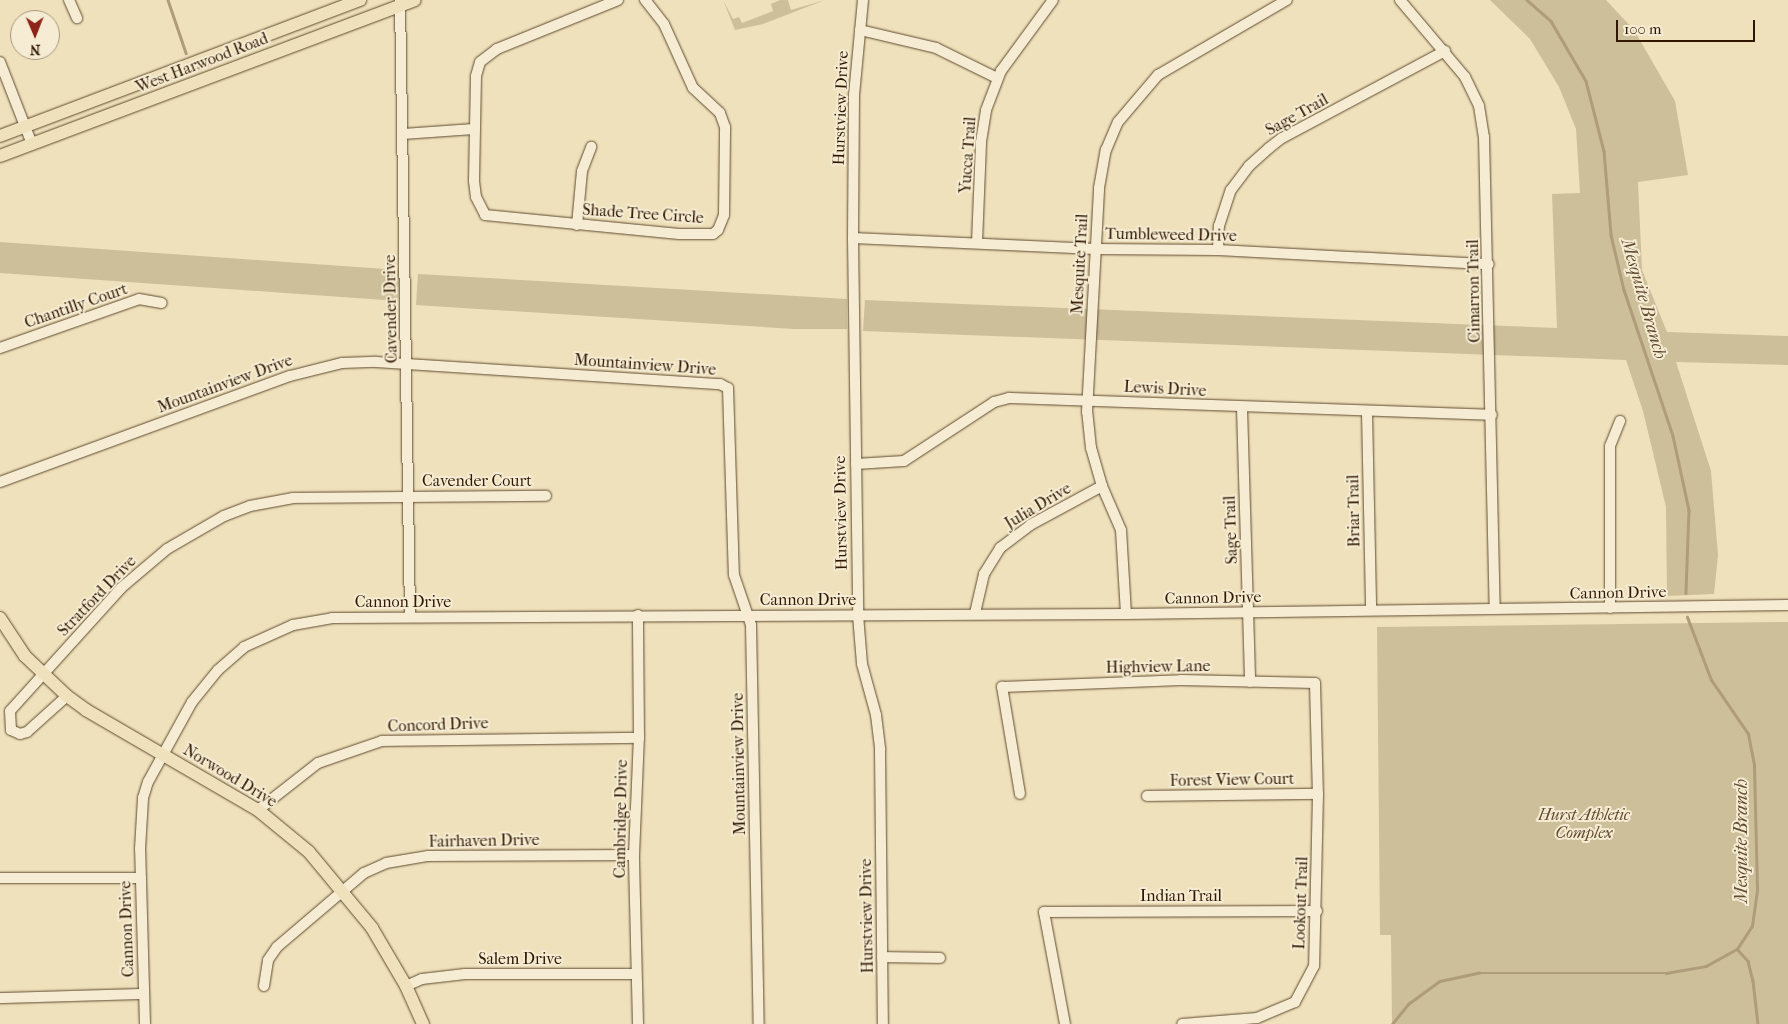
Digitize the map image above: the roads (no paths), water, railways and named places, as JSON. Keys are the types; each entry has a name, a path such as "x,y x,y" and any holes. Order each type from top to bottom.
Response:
{"main road":[{"name":"West Harwood Road","path":"0,136 360,0"},
{"name":"West Harwood Road","path":"0,156 400,3 415,0"},
{"name":"Norwood Drive","path":"0,618 25,656 67,696 258,810 309,852 372,928 406,986 423,1024"}],"street":[{"path":"69,0 77,18"},
{"name":"Shade Tree Circle","path":"618,0 482,58 476,76 474,129 475,189 486,215 577,225 712,234 723,223 725,127 720,113 693,88 664,24 645,0"},
{"name":"Hurstview Drive","path":"863,0 854,95 853,238 858,616 862,664 878,728 883,1024"},
{"name":"Yucca Trail","path":"977,243 981,142 986,110 997,78 1017,45 1053,0"},
{"name":"Mesquite Trail","path":"1126,614 1121,530 1102,486 1091,448 1088,400 1099,188 1106,150 1118,122 1158,76 1287,0"},
{"name":"Cimarron Trail","path":"1400,0 1465,77 1479,106 1487,160 1495,609"},
{"name":"Cavender Drive","path":"400,3 410,617"},
{"path":"860,30 936,48 997,78"},
{"name":"Sage Trail","path":"1218,250 1220,226 1231,190 1239,178 1269,148 1282,138 1444,51"},
{"path":"0,62 32,144"},
{"path":"403,134 474,129"},
{"path":"577,225 582,171 591,147"},
{"name":"Tumbleweed Drive","path":"853,238 1096,249 1218,250 1489,264"},
{"name":"Chantilly Court","path":"0,348 139,299 162,303"},
{"name":"Mountainview Drive","path":"0,482 298,374 342,363 406,364 720,384 728,388 734,575 750,614 759,1024"},
{"name":"Lewis Drive","path":"856,464 904,461 994,402 1025,397 1242,408 1492,415"},
{"name":"Sage Trail","path":"1242,408 1250,682"},
{"name":"Briar Trail","path":"1367,412 1371,610"},
{"path":"1610,608 1610,446 1620,421"},
{"name":"Julia Drive","path":"975,613 984,574 1000,548 1030,525 1102,486"},
{"name":"Cavender Court","path":"408,496 546,496"},
{"name":"Stratford Drive","path":"67,696 27,732 20,734 11,730 10,711 121,588 167,549 203,527 272,500 408,496"},
{"name":"Cannon Drive","path":"145,1024 141,878 143,798 162,754 192,702 218,670 261,638 293,625 332,618 750,614 858,616 975,613 1126,614 1788,605"},
{"name":"Cambridge Drive","path":"638,615 639,738 634,855 635,974 638,1024"},
{"name":"Highview Lane","path":"1020,794 1002,687 1181,680 1315,683"},
{"name":"Lookout Trail","path":"1182,1024 1257,1018 1295,1002 1314,966 1318,910 1318,794 1315,683"},
{"name":"Concord Drive","path":"258,810 318,763 382,741 639,738"},
{"name":"Forest View Court","path":"1147,796 1318,794"},
{"name":"Fairhaven Drive","path":"264,986 268,960 273,951 364,873 398,859 634,855"},
{"path":"0,878 141,878"},
{"name":"Indian Trail","path":"1065,1024 1044,912 1318,910"},
{"path":"882,956 940,958"},
{"name":"Salem Drive","path":"406,986 422,979 465,974 635,974"},
{"path":"0,998 144,994"}],"waterway":[{"path":"168,0 186,53"},
{"name":"Mesquite Branch","path":"1527,0 1551,21 1586,81 1604,151 1611,235 1624,290 1673,436 1689,510 1686,593"},
{"name":"Mesquite Branch","path":"1392,1024 1408,1004 1440,981 1479,973 1666,973 1706,966 1737,949 1752,926 1757,889 1754,765 1748,734 1711,680 1687,617"},
{"path":"1737,949 1748,961 1753,981 1758,1024"}],"park label":[{"name":"Hurst Athletic Complex","path":"1584,824"}]}
